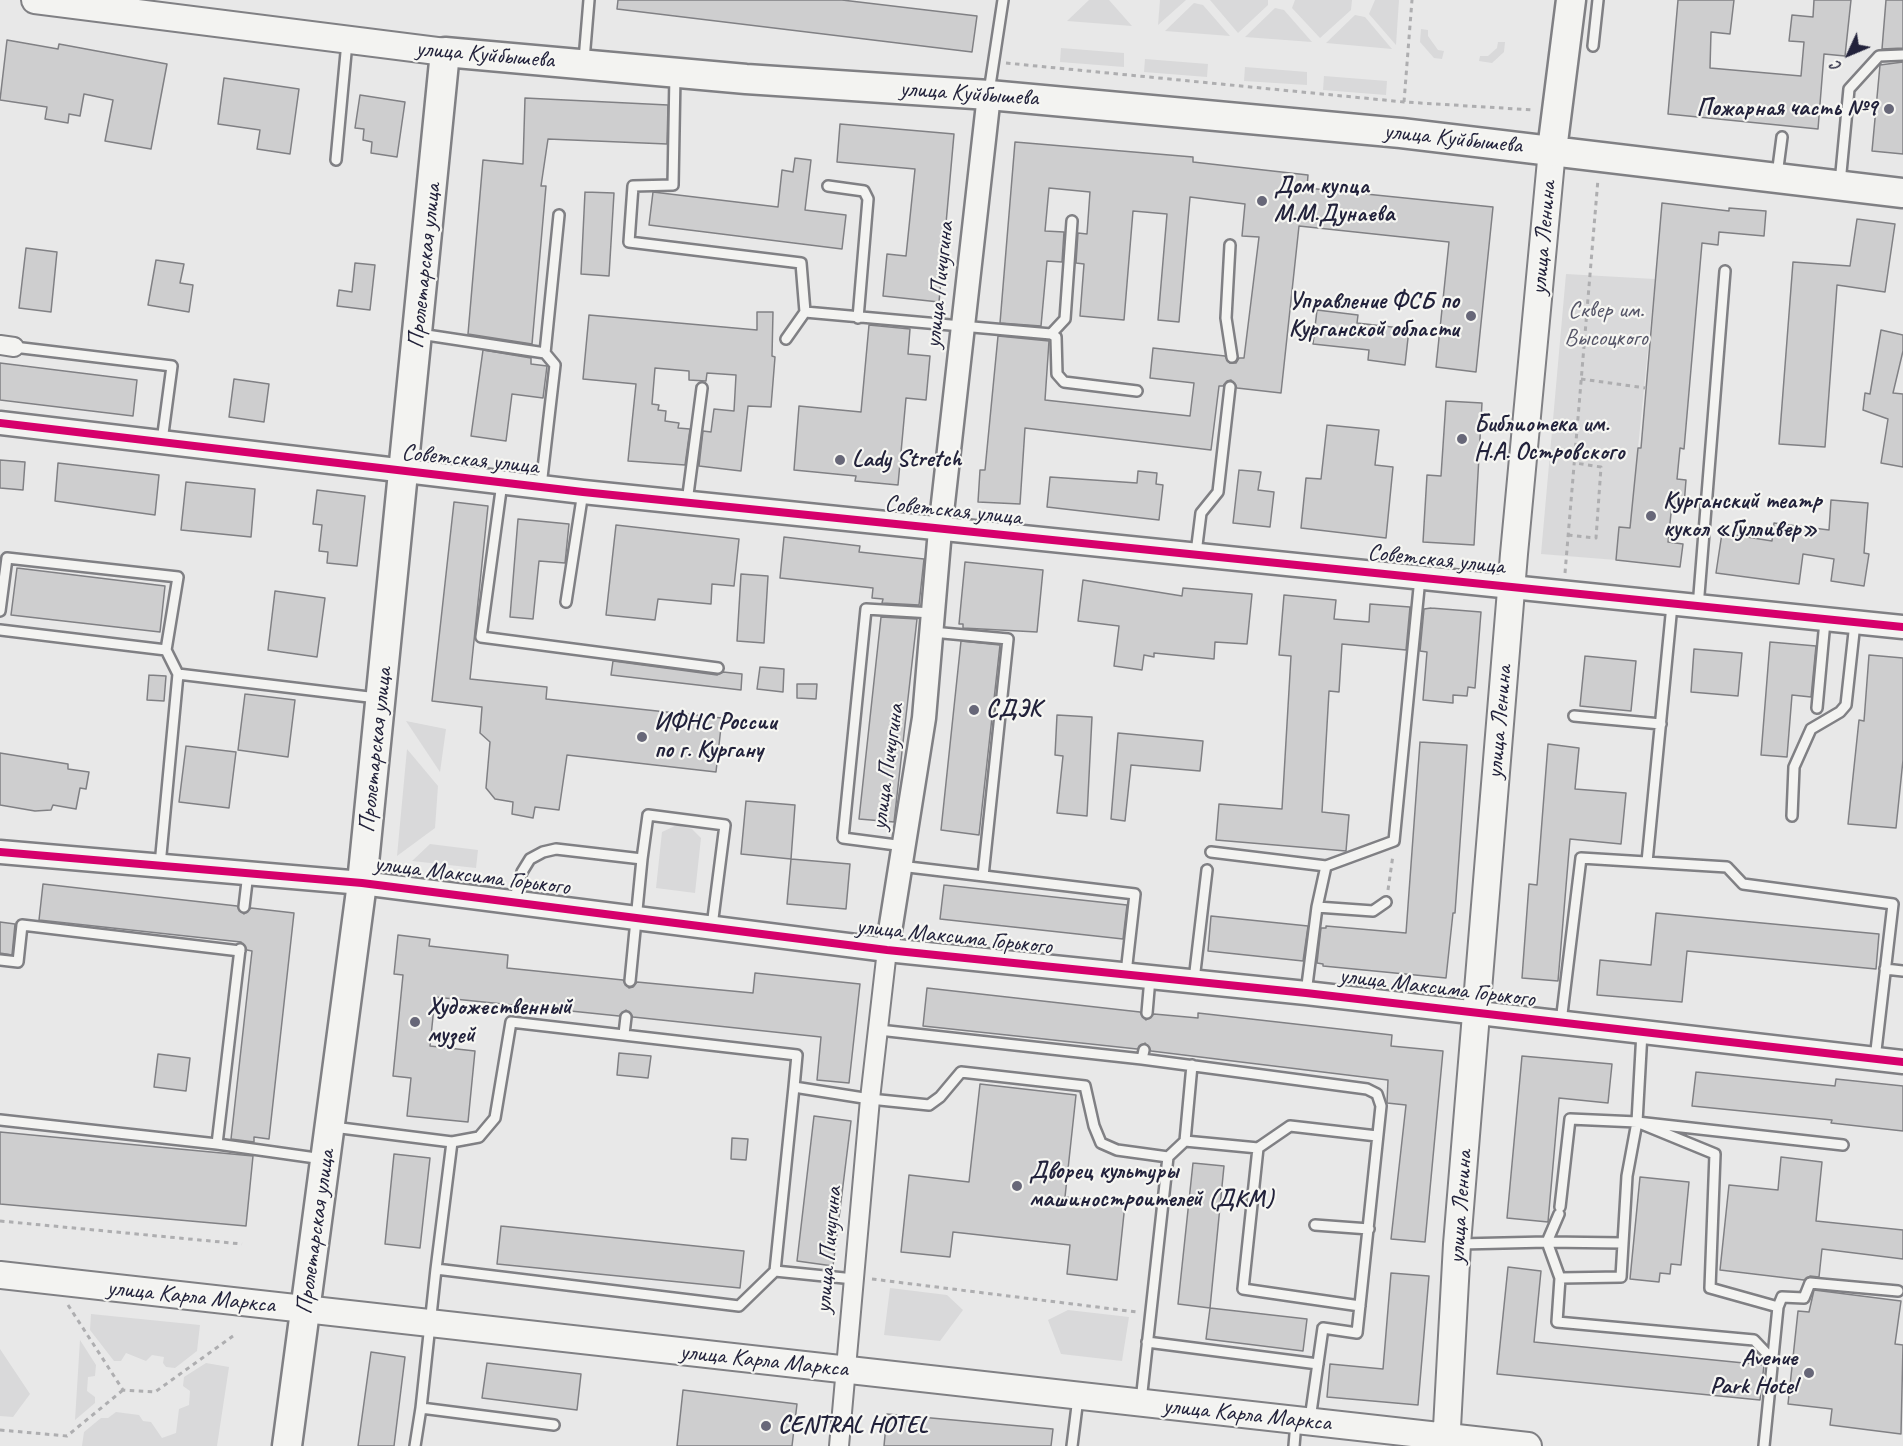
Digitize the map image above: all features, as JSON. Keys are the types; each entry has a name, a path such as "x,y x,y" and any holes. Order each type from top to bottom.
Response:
{"main road":[{"name":"улица Куйбышева","path":"35,0 445,52 675,72 989,95 1401,133 1903,194"},
{"name":"улица Ленина","path":"1446,1442 1457,1244 1512,587 1552,150 1571,0"},
{"name":"Пролетарская улица","path":"287,1446 362,883 445,52"},
{"name":"улица Карла Маркса","path":"0,1275 1303,1421 1446,1442 1528,1446"}],"street":[{"name":"улица Пичугина","path":"839,1446 870,1099 887,950 924,718 940,530 989,95"},
{"name":"Советская улица","path":"0,423 162,444 583,492 1903,627"},
{"name":"улица Максима Горького","path":"0,852 362,883 636,916 887,950 1306,993 1903,1062"}],"lane":[{"path":"584,64 589,0"},
{"path":"989,95 996,62 1003,0"},
{"path":"1593,46 1598,0"},
{"path":"336,160 347,40"},
{"path":"1839,186 1849,89 1879,56 1903,55"},
{"path":"675,72 673,185 633,186 629,242 801,263 805,312 786,339"},
{"path":"1777,178 1782,137"},
{"path":"828,186 864,191 868,199 858,318"},
{"path":"545,353 559,215"},
{"path":"1051,334 1065,319 1072,221"},
{"path":"1230,244 1226,318 1232,357"},
{"path":"1698,606 1725,272"},
{"path":"805,312 1051,334 1056,337 1058,374 1064,382 1137,391"},
{"path":"418,334 545,353 555,365 541,486"},
{"path":"7,346 172,366 162,444"},
{"path":"1196,556 1201,513 1218,492 1230,387"},
{"path":"687,502 702,388"},
{"path":"502,483 481,637 718,668"},
{"path":"566,602 583,492"},
{"path":"0,612 7,558 178,577 166,650 178,674 160,866"},
{"path":"1211,852 1326,866 1394,841 1420,578"},
{"path":"1647,862 1672,604"},
{"path":"983,876 1008,639 867,609 843,838 902,856 983,876 1135,894 1125,975"},
{"path":"1817,708 1825,620"},
{"path":"1792,816 1794,767 1811,729 1840,712 1846,705 1856,623"},
{"path":"0,630 166,650"},
{"path":"178,674 382,698"},
{"path":"1574,716 1661,724"},
{"path":"630,981 648,815 725,825 712,926"},
{"path":"514,901 522,872 530,859 543,852 556,849 642,859"},
{"path":"1561,1022 1581,858 1727,867 1743,884 1893,903 1875,1059"},
{"path":"1306,993 1317,907 1326,866"},
{"path":"1194,982 1207,870"},
{"path":"244,907 248,873"},
{"path":"1317,907 1373,911 1386,902"},
{"path":"0,960 18,962 22,925 240,950 217,1144"},
{"path":"1886,969 1903,971"},
{"path":"1147,1013 1150,978"},
{"path":"624,1034 626,1017"},
{"path":"331,1127 452,1142 479,1137 495,1118 511,1022 797,1055 775,1271 739,1306 436,1269"},
{"path":"879,1030 1143,1055 1192,1065 1367,1089 1377,1094 1381,1106 1357,1333 1323,1328 1318,1364 1294,1446"},
{"path":"1560,1278 1621,1277 1627,1176 1637,1122 1642,1032"},
{"path":"1140,1403 1168,1157 1185,1141 1192,1065"},
{"path":"794,1087 870,1099 929,1105 940,1097 961,1072 1085,1086 1094,1126 1101,1143 1117,1150 1168,1157"},
{"path":"1772,1359 1754,1340 1557,1322 1560,1278 1547,1242 1559,1210 1570,1119 1637,1122 1843,1145"},
{"path":"0,1120 217,1144 326,1160"},
{"path":"1637,1122 1715,1154 1710,1288 1778,1307"},
{"path":"1185,1141 1258,1148 1290,1126 1377,1136"},
{"path":"415,1446 452,1142"},
{"path":"1258,1148 1243,1289 1360,1305"},
{"path":"1315,1225 1369,1229"},
{"path":"1457,1244 1623,1243"},
{"path":"775,1271 854,1278"},
{"path":"1764,1446 1778,1307 1782,1297 1804,1298 1810,1283 1898,1291"},
{"path":"1147,1342 1318,1364"},
{"path":"1072,1446 1078,1396"},
{"path":"421,1408 554,1425"}],"path":[{"path":"1404,102 1412,0"},
{"path":"996,62 1404,102 1557,111"},
{"path":"1564,593 1600,156"},
{"path":"1581,379 1646,388"},
{"path":"1569,535 1596,538 1601,467 1575,463"},
{"path":"1386,902 1394,841"},
{"path":"0,1221 242,1244"},
{"path":"854,1278 1150,1314"},
{"path":"52,1282 123,1390"},
{"path":"0,1430 67,1437 123,1390 155,1392 233,1336"}],"green space":[{"path":"1089,0 1109,0 1132,26 1067,21"},
{"path":"1160,0 1186,0 1158,25"},
{"path":"1210,0 1268,0 1268,5 1238,33"},
{"path":"1295,0 1352,0 1351,10 1320,38 1292,8"},
{"path":"1375,0 1399,0 1396,45 1369,14"},
{"path":"1194,3 1203,5 1230,36 1165,31"},
{"path":"1275,8 1284,10 1312,42 1245,37"},
{"path":"1355,15 1365,17 1392,49 1326,43"},
{"path":"1421,29 1428,30 1428,36 1438,50 1444,51 1442,59 1434,58 1420,42"},
{"path":"1498,42 1505,42 1504,52 1492,63 1479,61 1480,56 1488,56 1497,48"},
{"path":"1061,48 1124,53 1124,67 1060,62"},
{"path":"1145,59 1208,64 1207,77 1144,72"},
{"path":"1245,67 1307,72 1307,85 1244,81"},
{"path":"1324,76 1387,81 1386,95 1323,90"},
{"name":"Сквер им. Высоцкого","path":"1566,274 1655,279 1630,528 1619,527 1616,560 1541,554"},
{"path":"406,721 446,729 440,772"},
{"path":"407,749 438,786 435,828 397,856"},
{"path":"677,825 692,829 701,838 695,893 656,888 662,832"},
{"path":"430,844 478,850 476,868 412,861"},
{"path":"890,1288 947,1295 963,1310 940,1341 884,1335"},
{"path":"1068,1310 1129,1317 1122,1361 1061,1354 1048,1320"},
{"path":"91,1314 200,1325 197,1351 175,1368 166,1367 163,1363 164,1357 152,1355 146,1361 126,1353 121,1361 114,1361 90,1330"},
{"path":"80,1340 96,1365 95,1376 88,1377 87,1391 95,1397 95,1403 75,1420"},
{"path":"0,1349 30,1394 13,1417 0,1416"},
{"path":"206,1363 229,1367 217,1446 82,1446 84,1432 101,1418 108,1418 116,1412 139,1415 143,1421 151,1422 162,1438 176,1433 179,1409 189,1405 190,1391 183,1386 184,1377"}],"building":[{"path":"618,0 842,0 977,16 972,52 617,9"},
{"path":"1678,0 1734,0 1730,34 1711,32 1710,68 1801,76 1804,42 1789,41 1792,15 1813,17 1814,0 1851,0 1845,56 1824,54 1818,129 1668,114"},
{"path":"1886,0 1903,0 1903,48 1882,49"},
{"path":"7,40 58,49 59,44 167,64 151,149 105,141 113,100 84,94 80,116 69,114 68,123 45,119 47,107 0,100"},
{"name":"Пожарная часть №9","path":"1903,62 1903,154 1872,151 1880,65"},
{"path":"224,78 299,89 290,154 257,149 260,130 218,124"},
{"path":"360,95 405,102 397,157 371,153 372,142 363,140 364,129 355,128"},
{"path":"525,98 668,105 667,144 548,139 541,186 546,186 532,344 468,334 483,160 523,164"},
{"path":"840,124 954,134 939,302 883,296 887,254 906,256 915,169 837,162"},
{"path":"1015,142 1193,157 1193,162 1308,175 1307,188 1493,207 1476,372 1436,367 1449,242 1299,226 1281,393 1237,388 1231,380 1219,386 1211,450 1025,428 1020,504 978,502 980,470 985,470 998,336 1049,341 1045,400 1190,416 1194,383 1150,378 1153,348 1225,356 1230,363 1236,363 1239,358 1244,358 1259,237 1242,236 1245,204 1190,197 1179,322 1158,320 1167,214 1133,211 1124,320 1080,316 1084,264 1076,263 1078,233 1087,234 1090,192 1049,188 1045,231 1064,232 1062,262 1047,261 1041,326 1000,323"},
{"path":"795,158 811,160 805,210 846,215 842,249 649,225 653,192 778,207 782,170 793,172"},
{"path":"585,192 614,193 609,276 581,274"},
{"path":"1662,203 1729,211 1729,208 1766,211 1764,236 1719,232 1718,245 1702,243 1684,449 1680,448 1677,479 1686,480 1684,505 1672,504 1668,542 1683,544 1680,567 1616,560 1619,527 1630,528 1638,448 1641,448"},
{"path":"1857,219 1895,224 1885,292 1837,285 1825,447 1779,444 1793,262 1850,266"},
{"path":"26,248 57,252 51,312 19,308"},
{"path":"156,260 184,264 180,283 193,285 189,312 148,305"},
{"path":"355,263 375,265 370,310 337,306 339,290 352,292"},
{"path":"1317,310 1358,315 1357,323 1409,329 1405,365 1368,360 1369,350 1313,344"},
{"path":"757,312 773,312 772,356 775,357 771,407 748,406 741,471 699,466 703,431 711,432 714,409 734,411 736,375 707,373 706,381 689,380 689,371 655,368 652,404 659,405 658,410 666,411 665,421 679,423 678,428 690,429 685,465 628,461 636,384 583,379 589,315 757,330"},
{"path":"869,325 910,329 908,354 930,356 926,400 906,398 898,485 855,481 856,476 794,470 799,406 861,412"},
{"path":"1881,330 1903,335 1903,351 1893,393 1903,394 1903,467 1881,463 1888,419 1863,410 1865,393 1870,394"},
{"path":"483,350 531,358 531,364 547,366 543,398 512,394 506,441 471,436"},
{"path":"0,363 137,380 133,416 0,400"},
{"path":"234,379 269,384 264,422 229,417"},
{"name":"Библиотека им. Н.А. Островского","path":"1446,401 1482,403 1474,545 1423,542 1427,475 1441,476"},
{"path":"1327,425 1379,430 1375,465 1393,467 1386,538 1301,528 1306,478 1321,479"},
{"path":"0,460 25,462 23,490 0,488"},
{"path":"58,463 159,475 155,515 55,501"},
{"path":"1239,470 1261,472 1258,490 1274,492 1270,527 1233,523"},
{"path":"1138,471 1157,473 1156,484 1163,485 1159,520 1047,507 1050,477 1137,483"},
{"path":"186,482 255,489 251,537 181,530"},
{"path":"317,490 365,496 357,566 327,563 328,552 319,551 322,525 313,524"},
{"path":"1831,500 1868,503 1864,553 1869,554 1864,586 1831,581 1834,559 1803,554 1799,584 1716,573 1722,533 1772,541 1774,523 1829,530"},
{"path":"454,502 488,506 470,679 547,687 546,699 722,718 716,772 567,755 559,810 535,807 533,818 512,814 513,802 495,799 486,788 490,742 480,733 482,707 432,701"},
{"path":"518,519 569,524 565,563 539,561 533,619 510,617"},
{"path":"616,525 739,539 734,586 712,584 711,604 658,599 655,620 606,615"},
{"path":"784,537 860,546 859,552 924,559 919,605 882,603 883,599 872,598 873,588 780,578"},
{"path":"965,562 1043,570 1037,632 963,628 963,624 959,624"},
{"path":"17,568 165,586 160,632 11,615"},
{"path":"741,574 768,576 764,643 737,641"},
{"path":"1083,580 1182,596 1183,588 1252,594 1247,644 1215,642 1214,659 1154,653 1154,657 1144,655 1142,670 1114,666 1119,626 1078,621"},
{"path":"275,591 325,598 317,657 268,650"},
{"path":"1284,595 1336,600 1334,619 1369,622 1370,604 1410,607 1406,650 1342,644 1339,692 1329,691 1322,812 1349,815 1346,851 1216,840 1219,804 1282,809 1291,656 1279,655"},
{"path":"1424,609 1481,612 1475,688 1468,687 1467,696 1453,695 1453,703 1423,700 1427,652 1420,651"},
{"path":"881,617 917,619 894,822 859,819"},
{"path":"961,641 1000,645 979,835 941,830"},
{"path":"1770,642 1816,646 1811,697 1792,695 1787,757 1761,755"},
{"path":"1694,649 1742,653 1738,696 1691,692"},
{"path":"1869,655 1903,658 1903,760 1896,828 1848,824 1859,720 1864,721"},
{"path":"1585,656 1636,661 1631,711 1580,706"},
{"path":"613,661 717,675 723,672 742,674 741,690 611,675"},
{"path":"760,667 784,669 783,692 757,689"},
{"path":"149,675 166,676 164,701 147,700"},
{"path":"797,684 817,684 816,699 797,698"},
{"path":"245,694 295,700 288,757 238,750"},
{"path":"1057,715 1092,717 1087,816 1057,813 1063,756 1055,755"},
{"path":"1118,733 1203,741 1200,771 1131,765 1125,821 1111,819"},
{"path":"1420,742 1467,745 1455,913 1453,913 1446,978 1323,966 1317,963 1321,928 1326,928 1326,926 1406,933"},
{"path":"1548,744 1579,748 1575,789 1626,793 1621,844 1570,839 1558,981 1522,978 1529,884 1537,885"},
{"path":"186,746 236,752 229,808 179,802"},
{"path":"0,753 68,764 68,769 89,772 86,789 80,788 76,809 53,805 51,810 35,811 0,805"},
{"path":"746,801 795,805 791,859 741,854"},
{"path":"791,859 850,864 846,909 787,904"},
{"path":"43,884 237,906 244,914 251,908 294,913 269,1139 254,1137 254,1142 231,1139 252,951 247,950 241,942 39,920"},
{"path":"944,885 1127,905 1123,939 940,919"},
{"path":"1656,913 1879,934 1876,969 1687,951 1682,1002 1597,995 1600,960 1651,965"},
{"path":"1211,916 1308,926 1303,961 1208,951"},
{"path":"0,922 15,924 12,955 0,953"},
{"path":"398,935 430,939 429,946 508,955 507,968 623,980 629,988 637,982 753,993 755,973 860,984 849,1083 817,1080 821,1037 633,1017 626,1010 619,1016 435,997 430,1046 475,1051 468,1122 407,1116 411,1078 393,1076 403,975 394,974"},
{"path":"927,988 1140,1012 1146,1020 1154,1014 1198,1018 1198,1013 1392,1035 1391,1046 1443,1051 1425,1242 1391,1239 1406,1105 1387,1103 1388,1080 1151,1051 1145,1043 1137,1049 923,1026"},
{"path":"619,1053 651,1056 648,1078 617,1075"},
{"path":"158,1054 190,1058 186,1091 154,1087"},
{"path":"1522,1056 1612,1064 1608,1103 1559,1098 1548,1222 1507,1218"},
{"path":"1696,1072 1835,1086 1836,1079 1903,1086 1903,1131 1831,1123 1832,1120 1692,1106"},
{"name":"Дворец культуры машиностроителей (ДКМ)","path":"980,1084 1076,1095 1065,1197 1125,1204 1117,1280 1067,1274 1070,1245 953,1232 950,1257 901,1252 909,1175 969,1182"},
{"path":"814,1116 851,1121 833,1266 797,1261"},
{"path":"0,1132 253,1156 246,1226 0,1204"},
{"path":"732,1138 748,1139 746,1160 731,1159"},
{"path":"394,1154 430,1158 420,1248 385,1244"},
{"path":"1781,1157 1822,1162 1816,1221 1903,1230 1903,1259 1822,1249 1819,1277 1810,1276 1804,1280 1720,1270 1729,1185 1778,1190"},
{"path":"1193,1163 1224,1166 1210,1308 1178,1304"},
{"path":"1640,1177 1689,1182 1681,1265 1671,1264 1670,1274 1660,1273 1659,1282 1630,1279"},
{"path":"501,1226 744,1251 740,1288 497,1264"},
{"path":"1508,1267 1541,1271 1534,1342 1764,1365 1760,1400 1497,1374"},
{"path":"1391,1273 1429,1276 1418,1405 1327,1397 1330,1364 1383,1369"},
{"path":"1814,1290 1901,1301 1895,1344 1903,1345 1901,1434 1830,1425 1832,1409 1788,1404 1798,1311 1809,1312"},
{"path":"1210,1308 1307,1319 1303,1351 1206,1339"},
{"path":"371,1352 405,1357 394,1446 358,1446"},
{"path":"487,1363 581,1374 577,1410 482,1398"},
{"path":"683,1390 797,1404 792,1446 677,1446"},
{"path":"887,1414 1053,1429 1051,1446 884,1446"}],"cycle path":[{"path":"0,423 583,492 1903,627"},
{"path":"0,852 362,883 887,950 1306,993 1903,1062"}],"place":[{"name":"Пожарная часть №9","path":"1889,109"},
{"name":"Дом купца М.М.Дунаева","path":"1262,201"},
{"name":"Управление ФСБ по Курганской области","path":"1471,316"},
{"name":"Библиотека им. Н.А. Островского","path":"1462,439"},
{"name":"Lady Stretch","path":"840,460"},
{"name":"Курганский театр кукол «Гулливер»","path":"1651,516"},
{"name":"СДЭК","path":"974,710"},
{"name":"ИФНС России по г. Кургану","path":"642,737"},
{"name":"Художественный музей","path":"415,1022"},
{"name":"Дворец культуры машиностроителей (ДКМ)","path":"1017,1186"},
{"name":"Avenue Park Hotel","path":"1809,1373"},
{"name":"СENTRAL HOTEL","path":"766,1426"}]}
